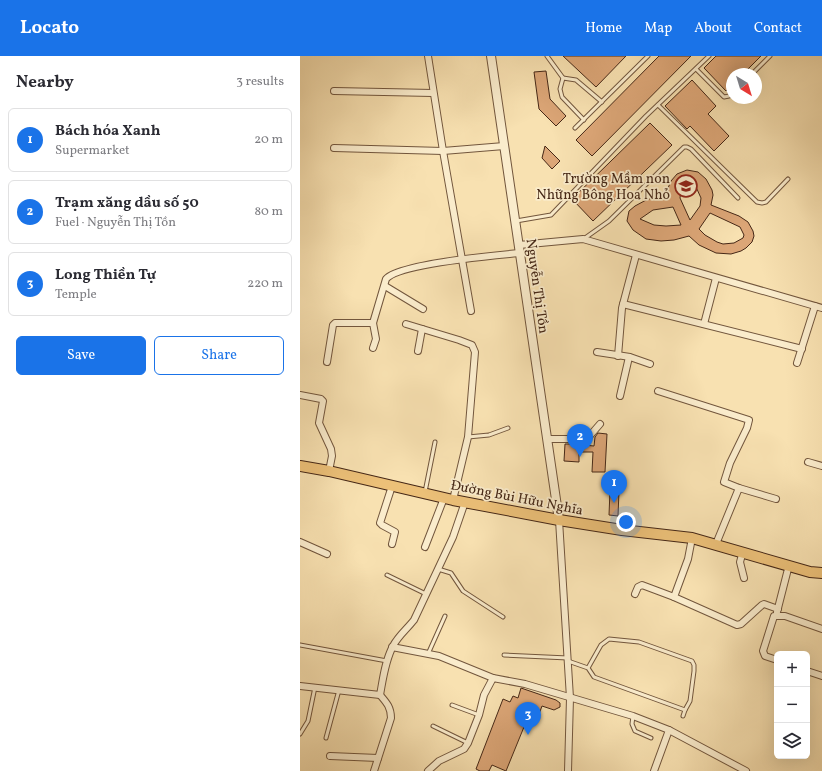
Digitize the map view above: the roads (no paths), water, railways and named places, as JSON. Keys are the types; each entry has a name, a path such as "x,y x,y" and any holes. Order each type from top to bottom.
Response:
{"main road":[{"name":"Đường Bùi Hữu Nghĩa","path":"300,466 329,471 448,499 559,520 622,530 692,538 822,574"}],"street":[{"path":"428,56 433,93 471,311"},
{"name":"Nguyễn Thị Tồn","path":"491,56 559,520"},
{"path":"334,91 433,93"},
{"path":"334,148 443,151 504,146"},
{"path":"373,348 376,339 374,323 386,279 391,275 415,268 461,259 583,239 822,308"},
{"path":"618,356 623,304 636,255"},
{"path":"704,324 716,278"},
{"path":"385,286 423,308"},
{"path":"623,304 802,349"},
{"path":"797,363 815,306"},
{"path":"327,362 334,324 374,323"},
{"path":"406,324 472,345 475,352 468,436 448,499 425,547"},
{"path":"418,351 422,328"},
{"path":"597,352 629,357 650,364"},
{"path":"620,396 629,357"},
{"path":"658,391 749,420 747,428 730,463 724,482 738,488 776,499"},
{"path":"300,395 321,399 323,401 320,423 331,449 332,456 329,471"},
{"path":"547,439 587,439 600,424"},
{"path":"808,462 822,466"},
{"path":"392,486 380,523 395,532 392,544"},
{"path":"716,544 738,488"},
{"path":"380,695 387,661 392,647 414,620 453,537 465,502"},
{"path":"559,520 570,698 568,771"},
{"path":"674,597 688,559 692,538"},
{"path":"300,542 327,554"},
{"path":"743,552 740,562 744,578"},
{"path":"774,659 765,656 763,651 774,616 776,616 789,565"},
{"path":"635,594 638,587 642,585 674,597 737,625 741,624 764,604 778,609"},
{"path":"776,616 786,616 822,629"},
{"path":"392,647 439,656 492,678 515,682 633,716 669,730 746,771"},
{"path":"810,672 822,676"},
{"path":"428,771 439,761 464,749 468,743 479,715 484,695 492,678"},
{"path":"300,686 380,695 389,706 391,718 374,771"},
{"path":"654,771 669,730"},
{"path":"330,756 378,758"}],"lane":[{"path":"547,56 563,78 576,80 602,102"},
{"path":"575,128 648,56"},
{"path":"515,221 551,215 658,105 709,56"},
{"path":"758,68 770,56"},
{"path":"696,69 724,97 726,97"},
{"path":"563,78 560,89 562,97 584,120"},
{"path":"658,105 757,202 766,202 788,179"},
{"path":"583,239 608,221 684,147 691,149 738,198"},
{"path":"468,436 489,435 508,428"},
{"path":"425,493 436,442"},
{"path":"438,569 451,573 463,591 502,617"},
{"path":"387,575 426,594"},
{"path":"428,654 445,616"},
{"path":"588,668 601,645 610,639 639,642 692,661 694,671 690,701 683,716"},
{"path":"300,645 387,661"},
{"path":"504,655 568,659 588,668 594,677 685,710"},
{"path":"300,734 308,721 315,687"},
{"path":"326,738 339,690"},
{"path":"452,705 479,715"},
{"path":"633,716 632,724 634,731 651,738"},
{"path":"433,726 468,743"}],"place":[{"name":"Trường Mầm non Những Bông Hoa Nhỏ","path":"686,186"},
{"name":"Trạm xăng dầu số 50","path":"580,457"},
{"name":"Bách hóa Xanh","path":"614,503"},
{"name":"Long Thiền Tự","path":"528,735"}]}
